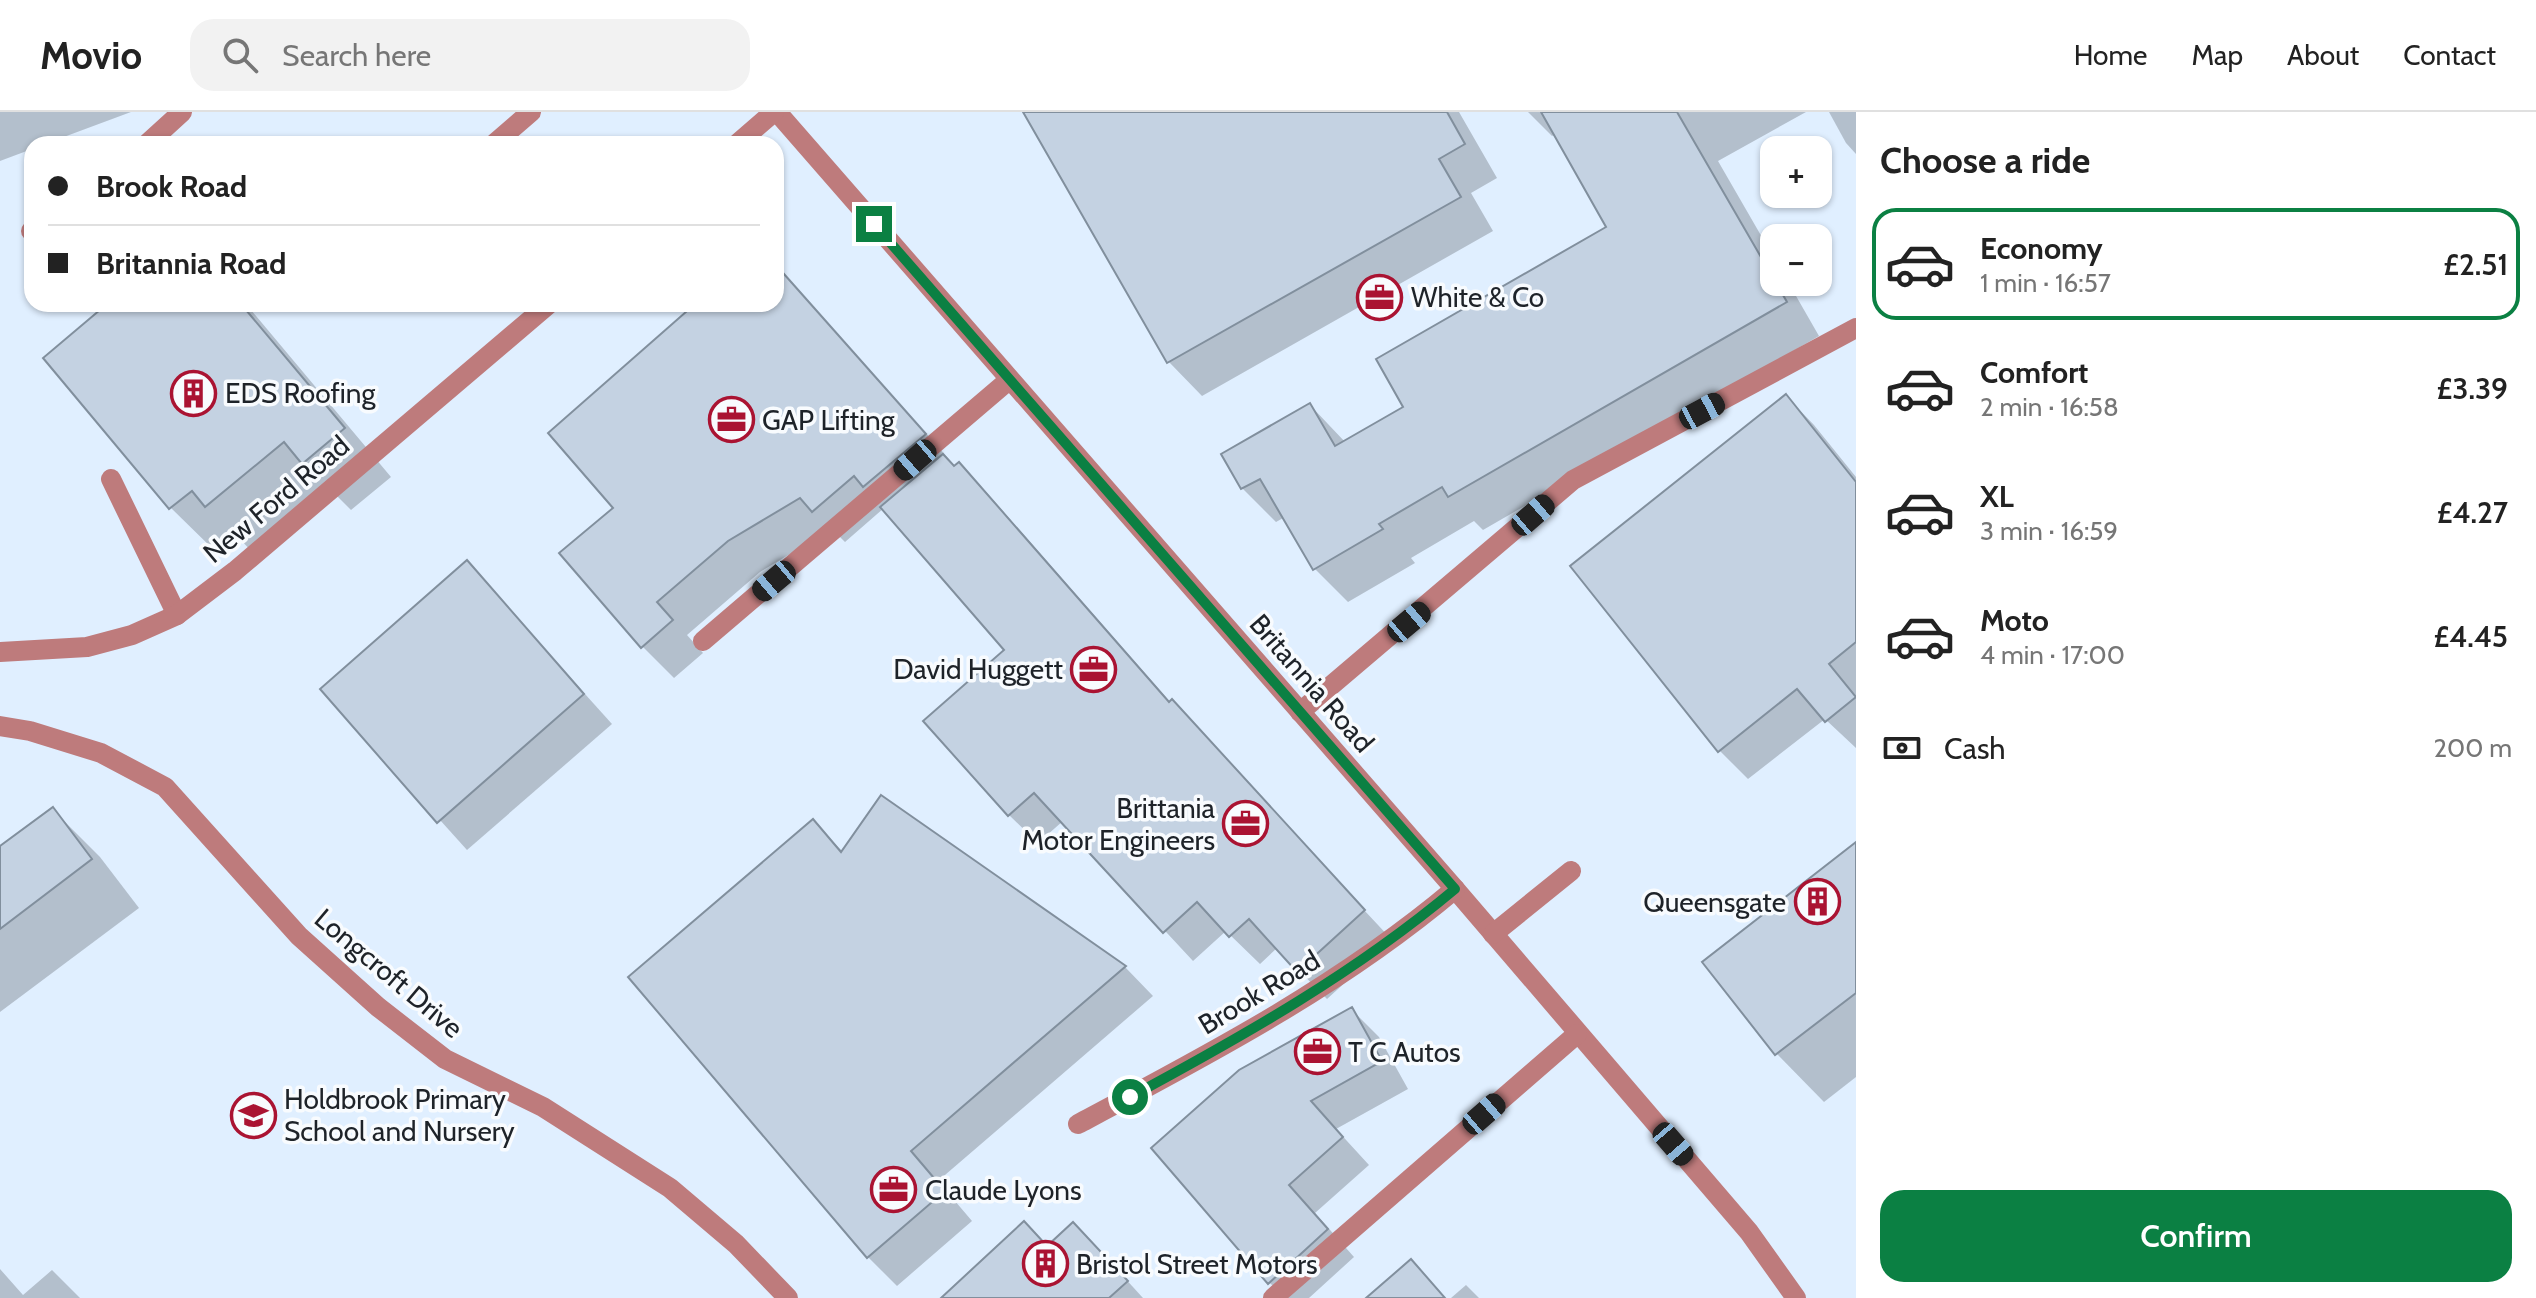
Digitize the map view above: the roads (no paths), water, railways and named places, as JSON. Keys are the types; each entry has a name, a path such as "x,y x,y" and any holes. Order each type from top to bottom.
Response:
{"street":[{"path":"156,136 182,112"},
{"path":"503,136 531,112"},
{"path":"747,136 776,112"},
{"name":"Britannia Road","path":"776,112 1455,889 1749,1232 1796,1298"},
{"name":"New Ford Road","path":"0,652 87,647 132,635 177,615 235,571 540,312"},
{"path":"1300,712 1573,480 1856,328"},
{"path":"703,641 1009,380"},
{"path":"111,479 177,615"},
{"name":"Longcroft Drive","path":"0,726 30,731 101,753 165,787 299,936 378,1007 445,1059 543,1107 670,1188 736,1244 788,1298"},
{"path":"1493,934 1571,871"},
{"name":"Brook Road","path":"1078,1124 1234,1042 1313,994 1399,936 1455,889"},
{"path":"1273,1298 1577,1034"}],"place":[{"name":"White & Co","path":"1380,297"},
{"name":"EDS Roofing","path":"194,393"},
{"name":"GAP Lifting","path":"731,420"},
{"name":"David Huggett","path":"1094,669"},
{"name":"Brittania Motor Engineers","path":"1246,824"},
{"name":"Queensgate","path":"1817,902"},
{"name":"T C Autos","path":"1317,1052"},
{"name":"Holdbrook Primary School and Nursery","path":"253,1115"},
{"name":"Claude Lyons","path":"894,1190"},
{"name":"Bristol Street Motors","path":"1045,1264"}]}
